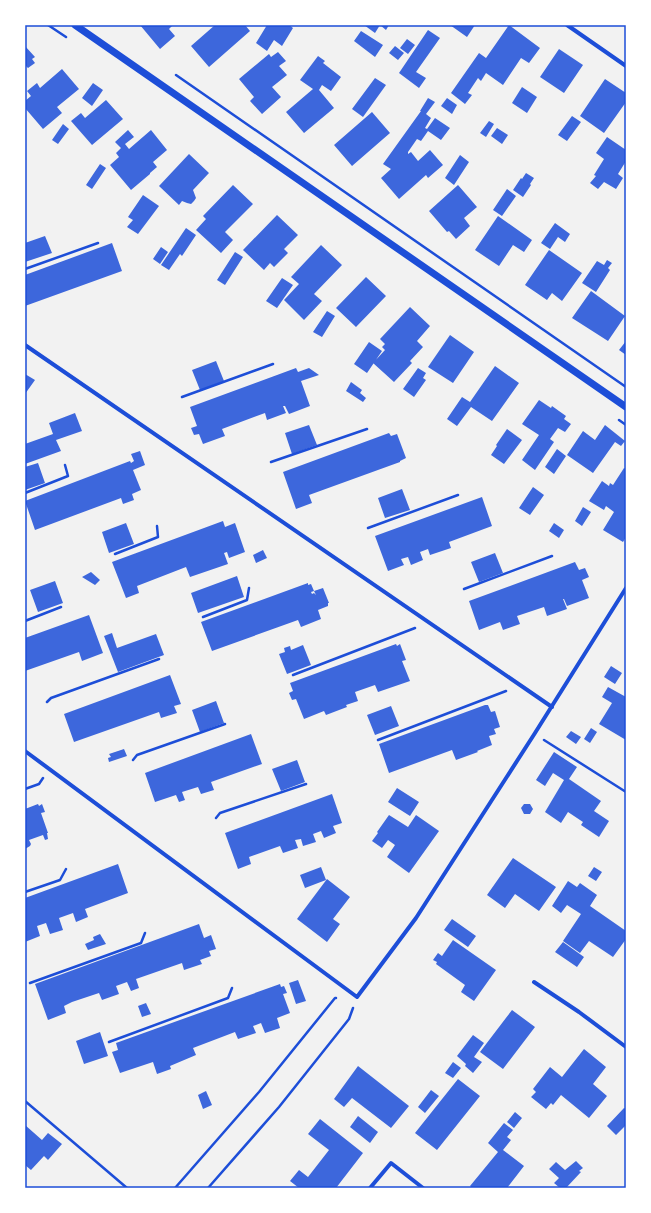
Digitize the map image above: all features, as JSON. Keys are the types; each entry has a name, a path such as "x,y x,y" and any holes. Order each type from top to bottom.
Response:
{"street":[{"path":"75,25 626,407"},
{"path":"566,25 626,66"},
{"path":"25,345 519,686 552,707"},
{"path":"25,751 358,997 416,918 552,707 626,588"},
{"path":"534,982 579,1012 626,1047"},
{"path":"370,1188 391,1163 422,1188"}],"path":[{"path":"175,75 626,387"},
{"path":"25,269 98,243"},
{"path":"182,397 273,364"},
{"path":"271,462 367,429"},
{"path":"25,493 68,476 65,465"},
{"path":"368,528 458,495"},
{"path":"116,554 158,537 157,526"},
{"path":"464,589 552,556"},
{"path":"203,617 247,600 250,588"},
{"path":"25,620 61,607"},
{"path":"293,675 429,623"},
{"path":"47,702 51,698 159,659"},
{"path":"378,740 519,686"},
{"path":"133,760 137,755 225,724"},
{"path":"535,733 626,792"},
{"path":"25,789 39,784 50,769"},
{"path":"216,818 220,813 306,784"},
{"path":"25,892 60,880 66,869"},
{"path":"30,983 140,943 145,933"},
{"path":"109,1042 228,998 232,988"},
{"path":"175,1188 260,1092 335,998 358,997 348,1019 279,1108 208,1188"},
{"path":"25,1101 127,1188"}],"building":[{"path":"140,25 173,25 169,29 175,36 160,49"},
{"path":"215,25 245,25 250,31 209,67 191,46"},
{"path":"267,25 289,25 293,28 282,46 274,40 267,51 256,43"},
{"path":"364,25 380,25 375,33"},
{"path":"380,25 389,25 386,30"},
{"path":"450,25 475,25 467,37"},
{"path":"509,25 540,48 529,63 521,58 503,85 486,73 481,81 478,78 468,93 472,95 465,104 451,93 479,53 486,58"},
{"path":"428,30 440,38 416,72 426,78 419,88 399,73"},
{"path":"361,31 383,45 375,57 354,41"},
{"path":"407,39 415,45 408,54 400,48"},
{"path":"25,46 35,57 32,59 35,63 28,68 25,65"},
{"path":"395,46 404,53 398,60 389,53"},
{"path":"559,49 583,65 564,93 540,77"},
{"path":"278,52 286,61 279,66 287,75 272,87 281,97 262,114 250,101 254,97 239,79 269,54 271,57"},
{"path":"318,56 325,61 323,63 341,77 331,91 322,85 319,90 334,108 304,133 286,112 313,89 300,80"},
{"path":"62,69 79,89 57,107 62,113 43,129 25,108 25,101 31,96 27,91 37,83 40,88"},
{"path":"375,78 386,85 363,117 352,109"},
{"path":"605,79 626,93 626,102 604,133 580,116"},
{"path":"93,83 103,90 92,106 82,98"},
{"path":"522,87 537,97 527,113 512,103"},
{"path":"428,98 435,102 426,114 431,118 425,128 427,129 435,118 450,128 441,140 428,131 421,141 417,139 408,154 411,152 418,161 430,150 443,165 428,178 426,175 399,199 381,178 391,169 383,164 421,111"},
{"path":"447,98 457,105 452,114 441,106"},
{"path":"106,100 123,119 92,145 71,121 81,113 85,118"},
{"path":"372,112 390,133 352,166 334,145"},
{"path":"572,116 581,122 567,141 558,135"},
{"path":"489,121 494,124 486,137 480,133"},
{"path":"63,124 69,129 58,144 52,140"},
{"path":"497,128 508,135 502,144 491,136"},
{"path":"128,130 134,137 125,144 129,149 151,130 167,150 153,162 157,167 131,190 110,165 119,157 116,153 121,148 115,142"},
{"path":"607,137 626,150 626,161 618,174 623,178 616,189 604,182 598,189 590,183 596,176 594,175 604,159 596,153"},
{"path":"189,154 209,173 193,190 196,198 194,201 191,204 182,201 179,205 159,186"},
{"path":"460,155 469,162 454,185 445,178"},
{"path":"100,164 106,168 92,189 86,185"},
{"path":"526,173 534,178 523,197 513,190"},
{"path":"233,185 253,204 225,232 233,240 221,253 196,230 206,219 203,216"},
{"path":"458,185 477,207 464,218 470,226 456,239 449,231 447,232 429,211"},
{"path":"507,189 516,196 502,216 493,210"},
{"path":"143,195 159,206 138,234 127,227 133,220 128,217"},
{"path":"277,215 298,235 284,249 288,253 274,267 270,263 264,270 243,250"},
{"path":"498,216 532,240 524,252 513,245 499,266 475,250"},
{"path":"555,223 570,234 565,242 558,237 550,249 541,243"},
{"path":"186,228 196,235 182,256 180,254 169,270 161,265"},
{"path":"45,236 52,253 25,262 25,243"},
{"path":"112,243 122,271 25,306 25,275"},
{"path":"321,245 342,265 314,294 322,301 304,320 284,300 299,284 291,277"},
{"path":"161,247 168,252 160,264 153,259"},
{"path":"549,250 582,273 562,301 552,293 547,300 525,285"},
{"path":"235,252 243,257 225,285 217,280"},
{"path":"607,260 612,263 608,268 610,270 596,292 582,283 597,261 604,265"},
{"path":"366,277 386,296 356,327 336,308"},
{"path":"282,278 293,285 277,308 266,301"},
{"path":"591,291 625,316 608,341 572,318"},
{"path":"410,307 430,326 417,341 423,347 410,361 412,363 394,382 373,363 385,350 382,347 385,344 380,339"},
{"path":"327,311 335,316 322,337 313,332"},
{"path":"450,335 474,352 453,383 428,367"},
{"path":"626,341 626,355 619,350"},
{"path":"369,342 382,351 367,373 354,364"},
{"path":"216,361 224,381 200,390 192,370"},
{"path":"495,366 519,383 492,421 471,407 457,426 447,419 462,397 470,402"},
{"path":"296,368 298,372 309,368 319,375 301,381 310,406 289,414 285,406 283,406 286,413 267,420 265,413 222,429 225,436 203,444 199,434 194,435 191,428 197,426 190,407"},
{"path":"418,368 426,373 423,378 426,380 414,397 403,389"},
{"path":"25,374 35,380 25,394"},
{"path":"351,382 362,390 360,393 366,398 363,402 346,391"},
{"path":"539,400 551,408 552,406 566,416 564,419 571,424 565,432 558,428 550,439 554,442 535,470 522,460 539,435 522,424"},
{"path":"75,413 82,431 56,440 61,451 25,464 25,444 53,434 49,423"},
{"path":"309,425 317,445 292,454 285,433"},
{"path":"605,425 625,441 621,446 615,442 593,473 567,455 583,431 595,440"},
{"path":"507,429 522,440 504,464 491,455"},
{"path":"389,433 391,436 397,434 406,458 400,462 309,495 312,503 296,509 283,472"},
{"path":"557,449 566,456 554,474 545,467"},
{"path":"140,451 145,465 133,470 141,490 132,494 134,500 123,504 121,498 35,530 25,501 130,461 131,463 134,461 131,454"},
{"path":"38,463 45,483 25,490 25,467"},
{"path":"624,468 626,469 626,537 623,542 603,530 614,512 606,506 604,510 589,501 602,481 609,486 610,483 613,485"},
{"path":"533,487 544,495 530,515 519,508"},
{"path":"402,489 410,510 385,518 378,498"},
{"path":"482,497 492,526 449,542 451,548 430,555 428,549 420,552 423,560 411,565 408,557 401,559 404,565 388,571 375,536"},
{"path":"583,507 591,512 582,526 575,521"},
{"path":"223,521 225,527 235,523 245,552 229,558 227,552 224,553 228,564 190,577 186,567 137,586 139,593 126,598 112,562"},
{"path":"126,523 134,544 109,553 102,532"},
{"path":"554,523 564,530 559,538 549,531"},
{"path":"263,550 267,558 256,563 253,555"},
{"path":"495,553 503,573 479,582 471,562"},
{"path":"575,562 579,570 585,568 589,577 582,580 589,598 567,606 563,599 567,609 547,616 544,607 517,616 520,624 503,630 500,622 479,630 469,601"},
{"path":"91,572 100,580 95,585 82,577"},
{"path":"237,576 244,597 198,613 191,593"},
{"path":"55,581 63,603 38,612 30,590"},
{"path":"308,583 308,585 311,584 314,591 323,588 329,603 328,606 318,610 321,619 301,627 298,620 212,651 201,622"},
{"path":"89,615 103,653 82,661 79,652 25,671 25,638"},
{"path":"112,633 117,648 156,634 164,655 118,672 104,636"},
{"path":"396,644 397,646 400,644 406,660 402,661 410,681 378,692 375,685 355,692 358,701 346,705 347,707 326,715 324,711 304,719 296,699 292,700 289,693 293,691 290,683"},
{"path":"303,645 311,665 287,674 279,654 285,652 284,648 290,646 291,650"},
{"path":"611,666 622,673 615,684 604,677"},
{"path":"170,675 181,704 174,706 177,713 161,718 159,712 74,742 64,714"},
{"path":"608,687 626,697 626,740 599,724 612,703 602,697"},
{"path":"216,701 224,723 200,732 192,710"},
{"path":"488,705 491,712 495,711 500,727 494,729 496,734 489,736 492,745 456,760 452,750 389,773 379,744"},
{"path":"391,706 399,726 375,735 367,715"},
{"path":"591,728 597,732 590,743 584,739"},
{"path":"571,731 581,737 576,744 566,737"},
{"path":"251,734 262,764 211,782 214,790 201,794 198,787 182,792 185,800 179,802 176,795 155,802 145,773"},
{"path":"124,749 127,756 109,762 108,758 111,757 109,754"},
{"path":"554,752 577,767 569,779 601,801 594,811 609,821 599,837 581,825 583,822 568,812 561,823 545,812 564,780 553,773 545,786 536,780"},
{"path":"297,760 305,782 281,791 272,769"},
{"path":"397,788 419,802 410,816 388,802"},
{"path":"332,794 342,823 333,826 336,833 324,838 321,831 313,834 316,842 303,846 301,839 295,840 298,848 283,853 280,846 249,857 251,864 238,869 225,833"},
{"path":"38,804 39,806 42,804 45,812 41,813 48,833 48,839 45,840 43,835 29,840 31,844 25,849 25,809"},
{"path":"524,804 530,804 533,809 530,814 524,814 521,808"},
{"path":"389,815 408,827 416,815 439,831 409,873 387,857 395,845 388,840 382,848 372,841"},
{"path":"513,858 556,887 539,911 515,894 505,908 487,895"},
{"path":"118,864 128,893 85,909 88,917 76,922 73,913 59,918 63,930 50,934 46,923 37,926 40,936 25,942 25,898"},
{"path":"321,867 326,880 305,888 300,875"},
{"path":"594,867 602,872 596,881 588,876"},
{"path":"327,879 350,897 333,919 340,924 327,942 297,919"},
{"path":"568,881 577,887 580,883 597,895 590,906 626,931 626,939 613,957 589,941 580,953 563,941 581,914 567,905 561,913 552,906"},
{"path":"452,919 476,936 468,947 444,930"},
{"path":"199,924 204,938 211,935 216,949 209,951 211,956 200,960 202,964 184,970 182,963 136,979 139,988 131,991 127,982 116,986 119,994 102,1000 99,993 72,1002 64,1006 66,1013 48,1020 35,984"},
{"path":"100,934 106,944 88,950 85,944 94,940 93,937"},
{"path":"453,940 496,970 474,1001 461,992 465,985 436,964 437,962 433,960 438,953 442,956"},
{"path":"563,942 584,957 577,967 555,952"},
{"path":"298,980 306,1001 296,1004 289,983"},
{"path":"280,984 281,987 284,986 287,993 283,994 290,1013 277,1018 280,1028 265,1033 261,1023 253,1026 256,1033 238,1039 235,1032 193,1048 196,1055 170,1066 171,1069 157,1074 153,1062 120,1073 112,1052 118,1050 116,1043"},
{"path":"146,1003 151,1014 142,1017 138,1006"},
{"path":"512,1010 535,1027 503,1069 480,1052"},
{"path":"100,1032 108,1056 84,1064 76,1041"},
{"path":"473,1035 484,1043 474,1057 482,1062 473,1073 457,1056"},
{"path":"584,1049 606,1067 593,1084 607,1096 589,1118 561,1095 553,1105 551,1103 546,1109 531,1097 536,1092 533,1089 550,1067 562,1077"},
{"path":"453,1062 461,1068 453,1078 445,1073"},
{"path":"358,1066 409,1106 391,1128 352,1098 344,1107 334,1099"},
{"path":"458,1079 480,1096 437,1150 415,1133"},
{"path":"431,1090 439,1096 425,1113 418,1107"},
{"path":"206,1091 212,1105 203,1109 198,1095"},
{"path":"624,1108 626,1109 626,1127 625,1126 616,1135 607,1126"},
{"path":"515,1112 522,1118 514,1128 507,1122"},
{"path":"358,1116 378,1132 370,1143 350,1127"},
{"path":"320,1119 363,1153 336,1188 299,1188 290,1181 299,1170 308,1177 329,1150 308,1134"},
{"path":"504,1123 513,1130 507,1137 511,1140 503,1150 524,1166 507,1188 472,1188 470,1186 498,1152 488,1143"},
{"path":"25,1125 42,1140 48,1133 62,1144 48,1160 44,1156 31,1170 25,1165"},
{"path":"576,1161 583,1168 579,1171 581,1172 566,1188 560,1188 554,1183 559,1178 549,1169 556,1162 565,1170"}]}
